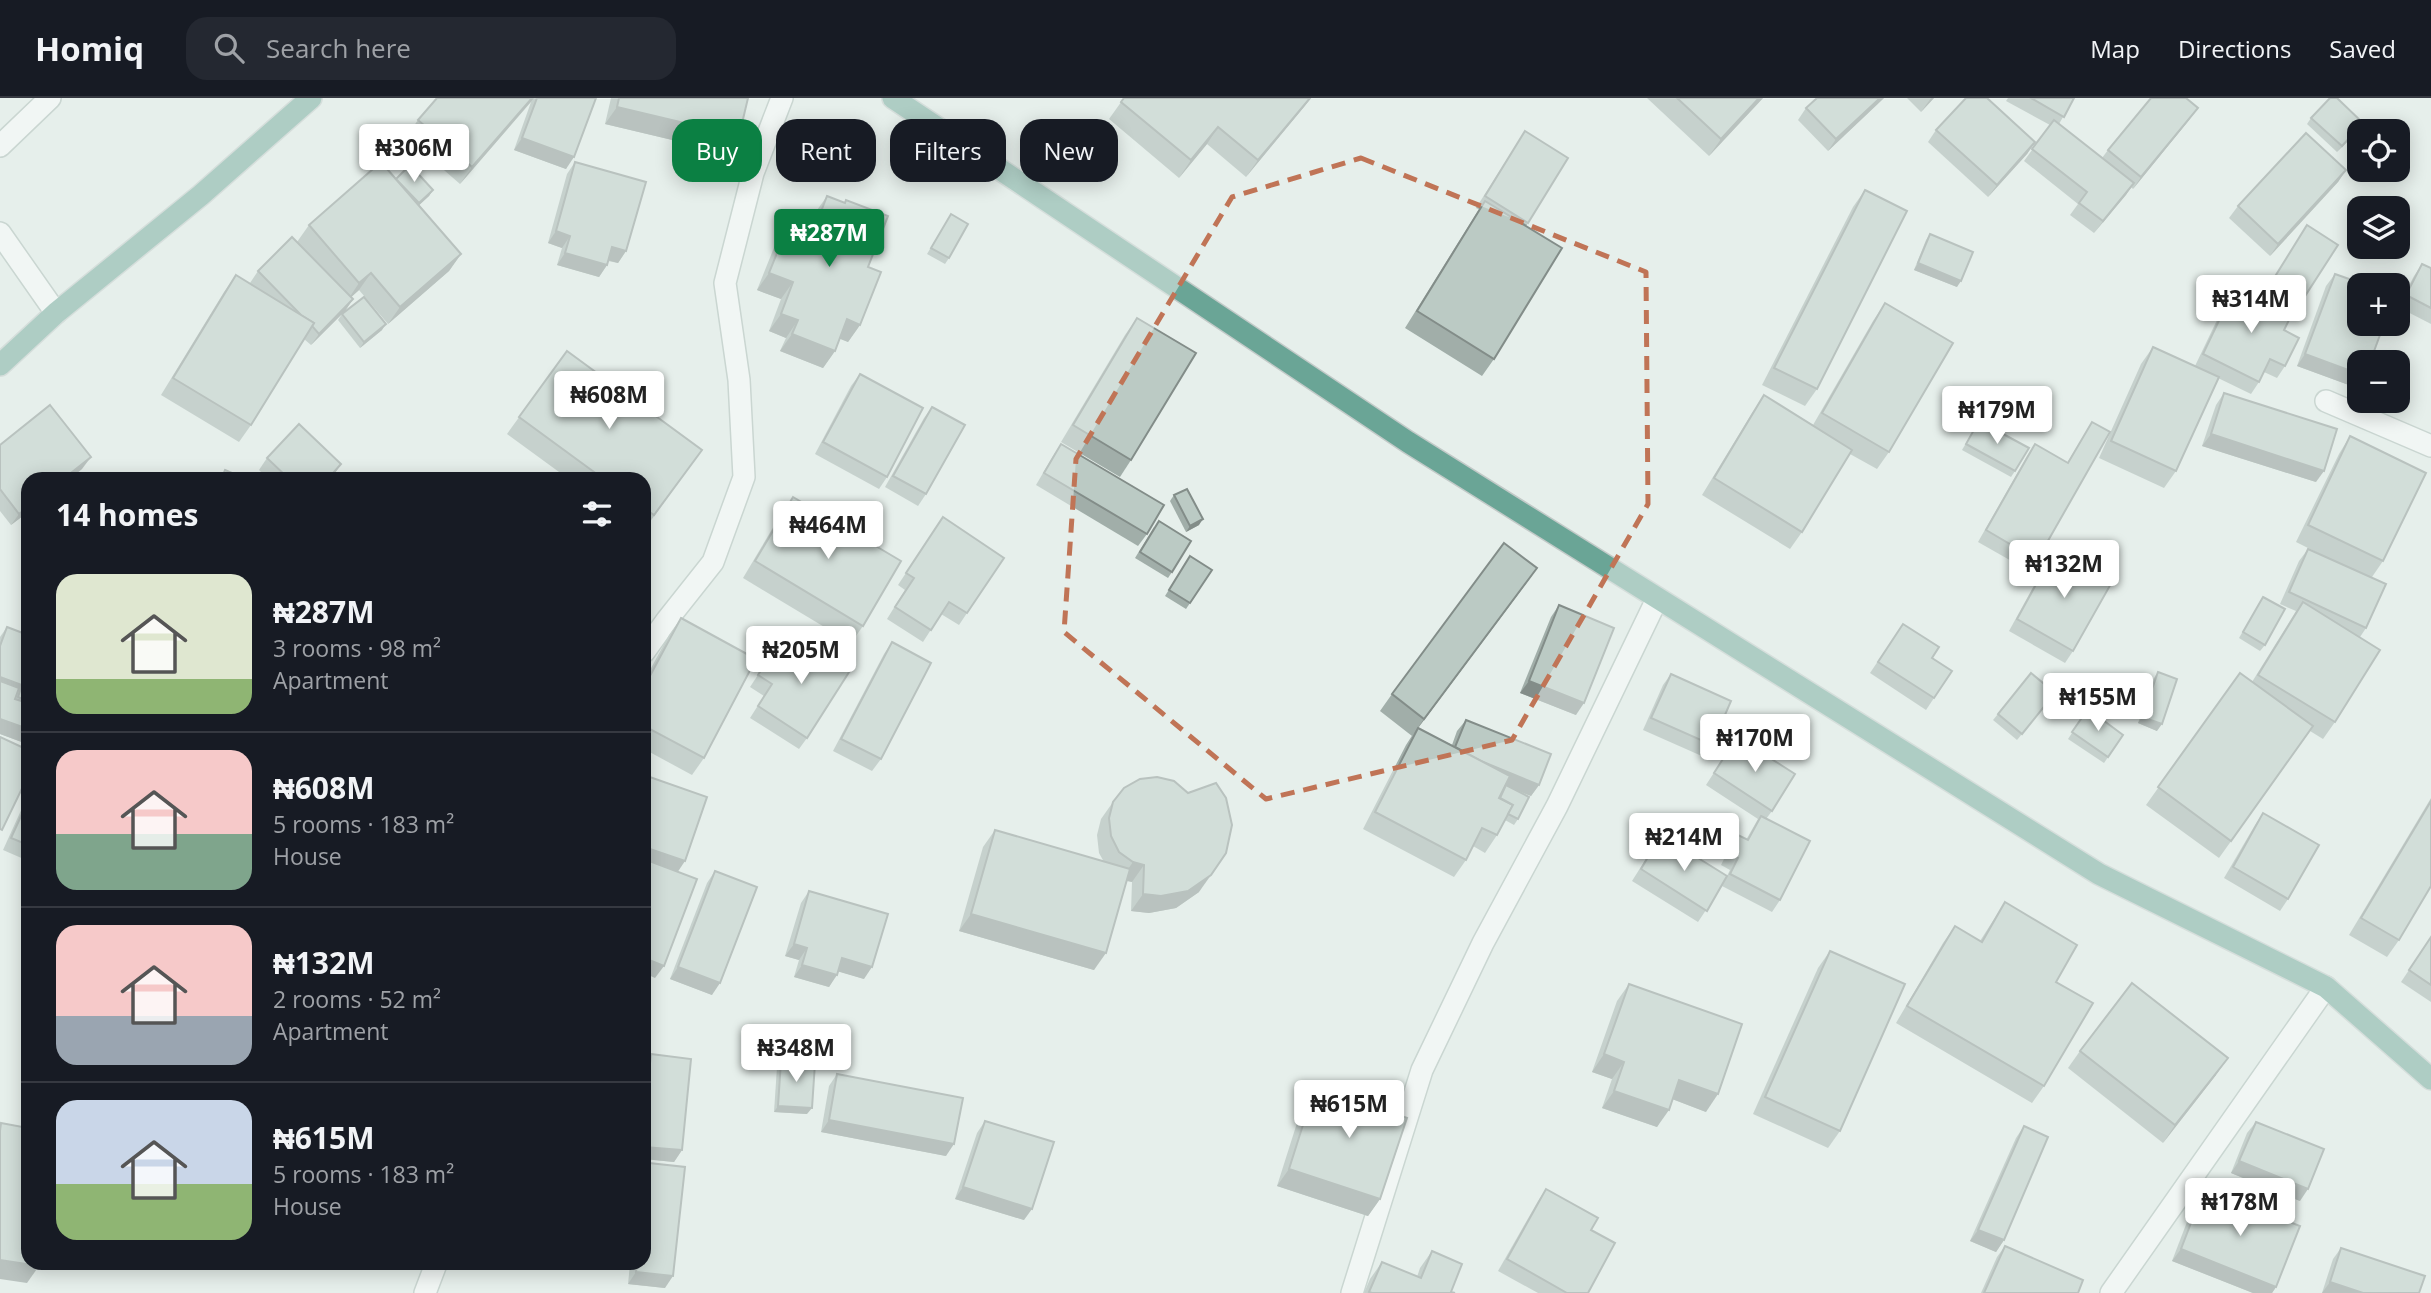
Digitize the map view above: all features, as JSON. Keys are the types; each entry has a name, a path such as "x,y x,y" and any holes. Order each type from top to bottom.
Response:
{"main road":[{"path":"0,365 56,313 201,195 311,98"},
{"path":"893,98 1385,427 2099,874 2326,987 2431,1079"}],"street":[{"path":"0,146 50,98"},
{"path":"651,642 713,562 744,477 739,380 725,283 753,173 782,98"},
{"path":"0,233 56,313"},
{"path":"2326,401 2431,446"},
{"path":"1352,1293 1422,1070 1483,943 1557,806 1657,599"},
{"path":"2111,1293 2326,987"},
{"path":"425,1293 434,1270"}],"highlighted area":[{"path":"1361,158 1646,272 1648,504 1512,740 1266,799 1064,632 1076,459 1232,197"}],"building":[{"path":"437,98 532,98 472,167 418,120"},
{"path":"537,98 596,98 574,157 522,138"},
{"path":"619,98 748,98 743,119 672,120 617,107"},
{"path":"1124,98 1310,98 1258,160 1218,127 1191,160 1121,102"},
{"path":"1677,98 1759,98 1721,139"},
{"path":"1817,98 1880,98 1836,139 1806,108"},
{"path":"1966,98 1987,98 2035,142 1997,185 1936,130"},
{"path":"2031,98 2074,98 2064,117"},
{"path":"2151,98 2186,98 2198,108 2141,177 2108,150"},
{"path":"2330,98 2337,98 2359,119 2347,119 2347,141 2342,146 2311,118"},
{"path":"2054,120 2134,183 2103,221 2079,203 2087,192 2032,149"},
{"path":"1525,131 1568,158 1528,223 1485,196"},
{"path":"391,133 399,147 382,157 374,143"},
{"path":"2306,133 2346,170 2278,244 2238,206"},
{"path":"381,162 461,254 400,307 371,273 359,283 309,225"},
{"path":"575,162 646,182 626,251 612,247 607,265 565,253 570,236 556,231"},
{"path":"410,165 433,190 419,203 396,179"},
{"path":"1865,190 1907,211 1817,389 1774,368"},
{"path":"827,196 845,203 846,200 888,216 868,267 881,272 860,325 847,319 835,351 792,334 798,320 781,314 793,282 769,273 793,213 817,222"},
{"path":"1485,201 1562,248 1494,359 1417,311"},
{"path":"951,214 968,224 949,258 931,248"},
{"path":"2307,225 2338,245 2296,310 2266,291"},
{"path":"1930,234 1973,252 1961,281 1918,263"},
{"path":"292,237 353,299 319,334 312,326 314,323 301,315 258,271"},
{"path":"2422,264 2431,268 2431,308 2410,297 2410,287"},
{"path":"2335,274 2347,278 2347,336 2380,336 2374,350 2347,350 2347,370 2305,354"},
{"path":"236,275 314,323 251,425 173,378"},
{"path":"2236,285 2292,314 2284,330 2299,338 2285,366 2270,359 2259,382 2203,354"},
{"path":"364,297 386,324 364,342 342,314"},
{"path":"1885,303 1953,343 1889,452 1822,413"},
{"path":"1137,318 1196,353 1131,460 1073,425"},
{"path":"2153,347 2219,377 2176,471 2111,441"},
{"path":"567,351 702,450 654,515 651,513 651,472 594,472 519,417"},
{"path":"860,374 923,408 887,477 823,442"},
{"path":"2224,393 2337,429 2324,471 2211,434"},
{"path":"1764,395 1852,450 1802,532 1714,478"},
{"path":"50,405 91,457 72,472 21,472 19,514 0,489 0,445"},
{"path":"932,407 965,425 926,494 893,476"},
{"path":"1979,421 2029,448 2015,471 1966,444"},
{"path":"2092,422 2110,432 2037,560 1986,530 2035,444 2068,463"},
{"path":"299,424 341,464 334,472 282,472 267,458"},
{"path":"2350,436 2426,473 2383,561 2308,525"},
{"path":"1061,444 1164,505 1147,534 1044,473"},
{"path":"1187,489 1203,519 1190,526 1174,495"},
{"path":"793,497 901,561 863,626 755,561"},
{"path":"943,517 1004,558 967,613 949,602 931,630 895,607 914,578 906,573"},
{"path":"1159,521 1191,541 1172,572 1140,552"},
{"path":"1504,543 1537,568 1424,719 1392,694"},
{"path":"2308,549 2386,584 2366,628 2289,592"},
{"path":"2055,550 2112,582 2073,651 2017,619"},
{"path":"1190,556 1212,570 1190,603 1169,590"},
{"path":"2263,597 2285,609 2265,645 2243,632"},
{"path":"2303,602 2380,650 2335,722 2258,675"},
{"path":"1559,605 1614,628 1584,703 1529,681"},
{"path":"681,618 756,659 704,758 651,730 651,674"},
{"path":"1903,624 1939,647 1932,658 1952,671 1934,698 1878,662"},
{"path":"7,627 21,632 21,685 0,677 0,646"},
{"path":"803,638 851,669 807,738 758,706 772,684 758,675 775,649 789,658"},
{"path":"892,642 931,663 881,759 841,739"},
{"path":"2158,672 2177,679 2162,724 2142,717"},
{"path":"2031,673 2055,693 2022,734 1998,714"},
{"path":"2240,673 2313,726 2231,841 2158,787"},
{"path":"1671,674 1731,701 1712,745 1651,718"},
{"path":"0,681 19,688 15,699 21,701 21,726 0,719"},
{"path":"2088,709 2123,735 2108,757 2072,732"},
{"path":"1466,720 1551,754 1539,785 1455,747"},
{"path":"1418,728 1510,776 1499,798 1513,805 1497,835 1482,828 1466,860 1375,812"},
{"path":"0,737 21,747 21,791 2,830"},
{"path":"1737,737 1795,774 1772,811 1714,773"},
{"path":"651,777 707,797 685,861 651,849"},
{"path":"1157,777 1174,781 1188,793 1216,783 1226,798 1232,825 1226,853 1211,875 1188,891 1161,896 1143,894 1144,865 1133,862 1119,852 1111,836 1109,818 1113,802 1124,788 1140,779"},
{"path":"1506,785 1529,797 1518,819 1508,814 1513,805 1500,798"},
{"path":"2431,801 2431,886 2399,940 2361,918"},
{"path":"2263,813 2319,845 2288,899 2233,867"},
{"path":"21,816 21,842 11,838"},
{"path":"1761,816 1810,841 1780,900 1730,874 1738,858 1729,853 1738,835 1748,840"},
{"path":"995,830 1130,869 1106,953 971,914"},
{"path":"1661,835 1727,876 1707,911 1641,869"},
{"path":"651,862 697,879 664,966 651,961"},
{"path":"715,871 757,887 720,983 678,967"},
{"path":"809,891 888,914 872,967 842,958 837,975 802,965 807,948 794,944"},
{"path":"2005,902 2077,945 2056,982 2093,1003 2044,1086 1907,1006 1955,926 1982,942"},
{"path":"2431,937 2431,985 2409,970"},
{"path":"1830,951 1905,984 1840,1131 1765,1097"},
{"path":"2132,983 2228,1058 2175,1125 2080,1051"},
{"path":"1629,984 1742,1024 1718,1094 1679,1080 1669,1110 1614,1091 1624,1062 1604,1054"},
{"path":"651,1054 691,1059 682,1150 651,1148"},
{"path":"781,1061 815,1063 812,1108 778,1106"},
{"path":"837,1074 963,1098 954,1144 829,1120"},
{"path":"1347,1083 1390,1097 1386,1111 1407,1118 1380,1199 1289,1169 1315,1087 1343,1096"},
{"path":"985,1121 1054,1142 1032,1209 963,1187"},
{"path":"2256,1122 2324,1149 2308,1189 2239,1161"},
{"path":"1,1123 21,1127 21,1263 0,1260"},
{"path":"2024,1126 2048,1137 2004,1240 1978,1230"},
{"path":"651,1163 685,1167 673,1276 636,1272 651,1270"},
{"path":"1546,1189 1598,1218 1591,1230 1615,1243 1588,1293 1567,1293 1507,1259"},
{"path":"2204,1189 2300,1226 2276,1287 2181,1249"},
{"path":"2005,1246 2083,1280 2078,1293 1984,1293"},
{"path":"2341,1248 2425,1276 2419,1293 2363,1293 2330,1282"},
{"path":"1432,1251 1462,1264 1451,1292 1455,1293 1369,1292 1382,1262 1421,1278"}]}
